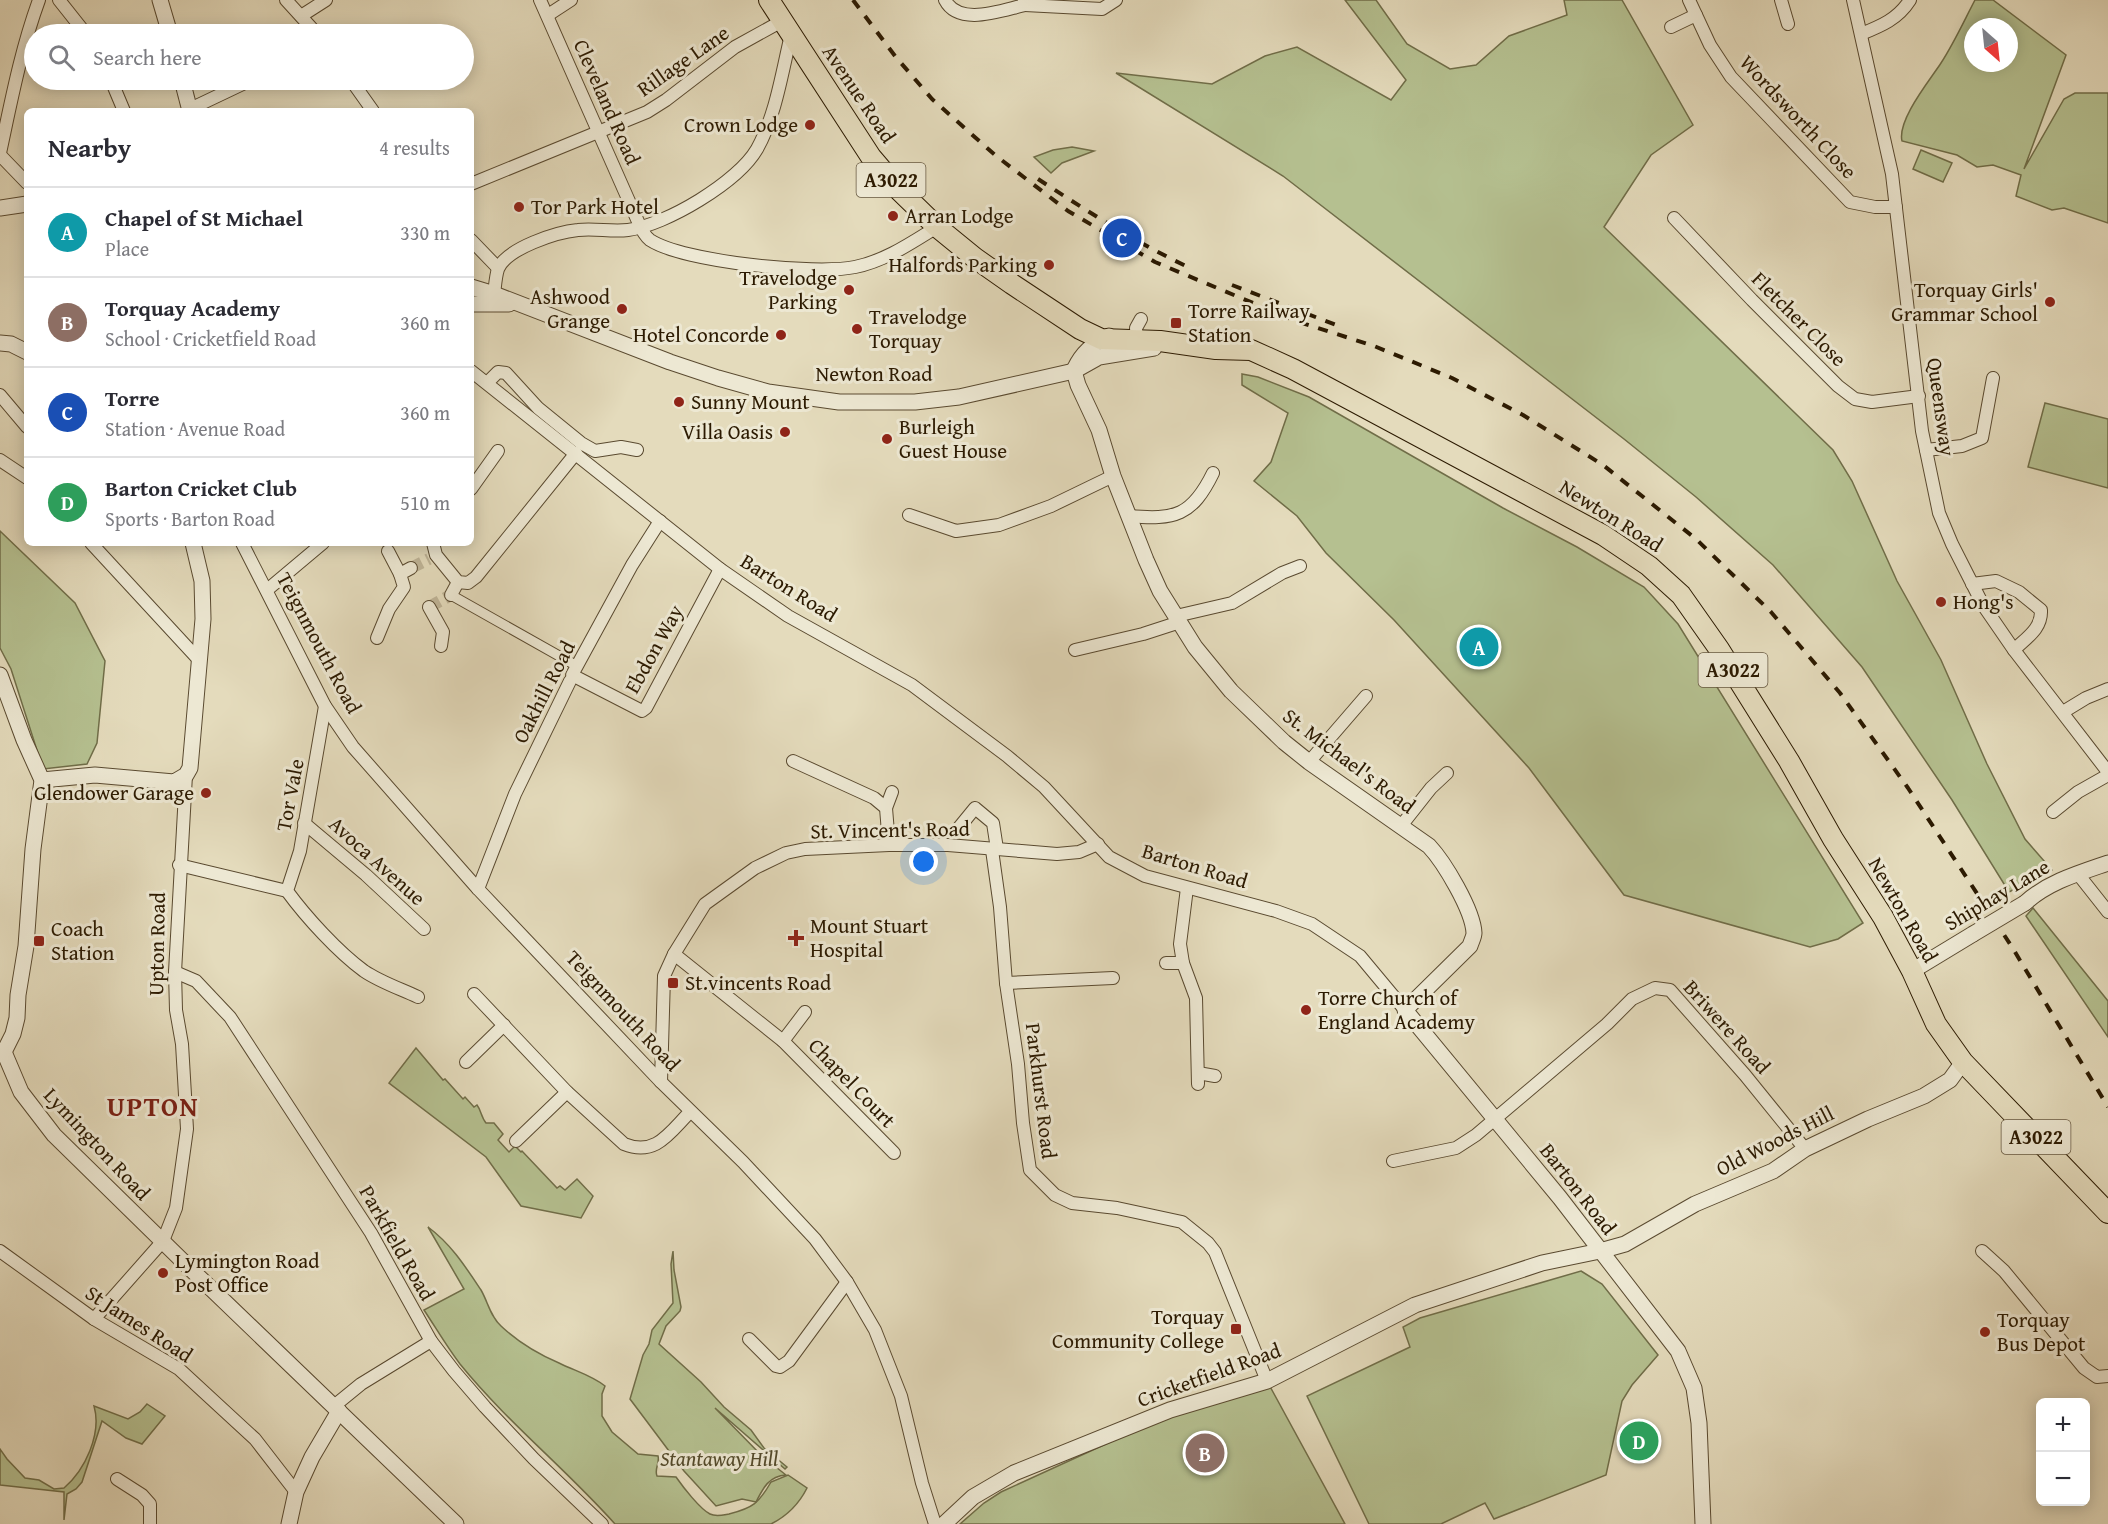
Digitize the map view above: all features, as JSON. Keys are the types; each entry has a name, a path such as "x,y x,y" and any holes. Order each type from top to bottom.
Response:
{"main road":[{"name":"Avenue Road","path":"769,0 870,157 900,191 937,227 975,258 1080,329 1101,339 1133,330"},
{"name":"Avenue Road","path":"1061,316 1105,329 1133,330 1160,340 1184,345"},
{"name":"A3022","path":"1133,330 1224,339 1251,350"},
{"name":"Newton Road","path":"1184,345 1251,350 1293,369 1603,535 1649,566 1681,595 1762,717 1833,839 1883,917 1936,1023 1963,1062"},
{"name":"A3022","path":"1963,1062 2108,1213"}],"street":[{"path":"30,24 39,0"},
{"path":"59,0 78,24"},
{"path":"160,0 167,24"},
{"path":"286,0 308,24"},
{"path":"301,16 326,0"},
{"name":"Cleveland Road","path":"540,0 641,228 648,239 709,259 816,269 852,268 893,254 937,227"},
{"path":"548,15 571,0"},
{"path":"945,0 949,7 957,12 971,16 1025,3 1102,9 1116,0"},
{"name":"Wordsworth Close","path":"1689,0 1710,45 1731,77 1850,202 1875,207 1896,207"},
{"path":"1781,0 1788,24"},
{"name":"Queensway","path":"1853,0 1892,174 1922,431 1939,513 1972,584 2014,650 2108,774"},
{"path":"1861,34 1886,24 1905,9 1910,0"},
{"path":"1671,27 1696,15"},
{"path":"474,289 493,299 498,268 519,249 545,238 578,230 616,231 641,228 717,190 741,170 757,149 771,114 786,28"},
{"name":"Rillage Lane","path":"474,183 647,112 735,47 786,28"},
{"path":"24,50 0,154 24,180"},
{"path":"115,90 123,108"},
{"path":"185,90 189,108"},
{"path":"194,108 231,90"},
{"path":"358,90 371,108"},
{"path":"0,208 24,204"},
{"name":"Fletcher Close","path":"1674,218 1752,300 1838,386 1855,399 1872,402 1919,396"},
{"path":"474,243 498,268"},
{"name":"Newton Road","path":"474,303 493,299 518,303 670,362 768,392 818,400 868,403 915,402 959,397 1123,351 1184,345"},
{"path":"1077,364 1083,345 1080,329"},
{"name":"Newton Road","path":"1077,364 1101,339"},
{"path":"6,344 24,351"},
{"name":"St. Michael's Road","path":"1077,364 1078,385 1099,430 1113,476 1160,591 1195,647 1231,691 1260,721 1309,762 1429,846 1439,856 1470,915 1474,934 1470,946 1405,1010"},
{"name":"Barton Road","path":"474,372 720,569 788,616 912,685 1044,787 1109,857 1145,876 1276,911 1312,924 1360,956 1495,1118 1678,1351 1694,1388 1699,1423 1703,1524"},
{"path":"488,383 498,372 506,373 538,408 581,443 595,451 621,447 637,450"},
{"path":"1926,450 1962,446 1982,438 1993,378"},
{"path":"0,395 24,423"},
{"path":"474,485 498,452"},
{"path":"433,552 458,582 468,583 476,577 576,453"},
{"path":"0,460 24,476"},
{"path":"1129,516 1154,518 1172,516 1185,511 1207,486 1213,473"},
{"path":"909,514 956,531 999,525 1036,512 1113,476"},
{"name":"Oakhill Road","path":"478,889 515,794 573,674 632,565 660,521"},
{"path":"94,546 200,660"},
{"name":"Upton Road","path":"94,1319 163,1241 176,1208 188,1129 182,1044 176,1010 175,972 179,865 186,775 190,768 203,619 202,581 194,546"},
{"name":"Teignmouth Road","path":"244,546 325,706 353,747 478,889 661,1082 743,1162 815,1239 848,1282 875,1330 901,1396 922,1483 935,1524"},
{"path":"267,590 319,546"},
{"path":"377,638 389,609 404,587 406,571 388,551"},
{"path":"1075,650 1143,634 1178,619 1232,603 1282,573 1300,566"},
{"name":"Ebdon Way","path":"573,674 642,711 646,708 720,569"},
{"path":"1972,584 1996,581 2019,592 2041,610 2042,620 2036,629 2014,650"},
{"path":"458,582 451,595 573,674"},
{"path":"429,607 443,632 441,646"},
{"name":"Lymington Road","path":"0,675 42,780 33,849 27,936 16,1018 13,1034 2,1053 21,1092 54,1135 456,1524"},
{"path":"2063,712 2086,698 2108,689"},
{"path":"1309,762 1366,696"},
{"name":"Tor Vale","path":"287,891 300,851 325,706"},
{"path":"793,761 874,798 886,808"},
{"path":"1401,826 1431,788 1447,773"},
{"path":"2053,812 2078,792 2108,774"},
{"path":"42,780 95,775 174,782 186,775"},
{"path":"889,845 886,808 892,792"},
{"name":"Parkhurst Road","path":"957,830 975,808 993,823 1006,983 1030,1170 1055,1195 1072,1203 1117,1208 1182,1222 1208,1243 1215,1252 1267,1381"},
{"name":"Avoca Avenue","path":"304,823 366,875 424,929"},
{"name":"St. Vincent's Road","path":"661,1082 664,976 674,954 705,904 730,884 769,861 786,853 805,849 948,845 1057,854 1079,852 1098,844"},
{"name":"Shiphay Lane","path":"1912,971 2025,903 2034,895 2078,874 2108,863"},
{"path":"179,865 287,891 299,908 342,952 365,971 418,997"},
{"path":"2078,874 2108,912"},
{"path":"1186,888 1180,944 1183,963 1196,998 1198,1078 1215,1076"},
{"name":"Chapel Court","path":"674,954 783,1041 894,1153"},
{"path":"1166,963 1183,963"},
{"name":"Parkfield Road","path":"175,972 196,981 230,1017 378,1244 431,1341 484,1407 602,1524"},
{"path":"1006,983 1083,973 1113,978"},
{"name":"Briwere Road","path":"1393,1161 1456,1148 1476,1135 1632,999 1655,988 1670,990 1745,1075 1805,1149"},
{"path":"474,994 567,1092 624,1144 646,1149 656,1145 690,1112"},
{"name":"Chapel Court","path":"783,1041 805,1012"},
{"path":"466,1062 504,1025"},
{"name":"Old Woods Hill","path":"1600,1251 1625,1244 1695,1204 1773,1171 1805,1149 1924,1096 1950,1080 1963,1062"},
{"path":"516,1141 567,1092"},
{"name":"St James Road","path":"0,1251 94,1319 179,1369 255,1439 296,1492"},
{"name":"Cricketfield Road","path":"944,1524 973,1497 1014,1473 1170,1410 1267,1381 1415,1305 1542,1263 1600,1251"},
{"path":"1982,1251 2004,1270 2084,1368 2097,1377 2108,1376"},
{"path":"749,1339 776,1366 784,1365 789,1362 848,1282"},
{"path":"289,1524 296,1492 337,1408 361,1384 431,1341"},
{"path":"117,1479 142,1495 150,1504 150,1524"}],"green space":[{"path":"1345,0 1376,0 1407,44 1450,69 1476,65 1509,36 1567,15 1564,0 1622,0 1693,125 1651,155 1604,227 1833,450 1852,481 1897,581 1941,660 1987,764 2025,839 2052,870 2009,892 1952,800 1862,667 1773,565 1696,497 1283,176 1116,73 1212,84 1265,56 1297,47 1391,100 1406,80"},
{"path":"1975,0 1993,0 2017,18 1966,18"},
{"path":"2018,19 2066,55 2024,169 2064,99 2075,93 2108,93 2108,223 2064,208 2052,210 2016,196 2021,175 1993,165 1977,167 1957,155 1902,141 1904,122 1909,112 1964,22 1964,72 2018,72"},
{"path":"1072,147 1094,151 1062,163 1051,173 1034,157 1053,150"},
{"path":"1921,150 1952,163 1943,182 1913,169"},
{"path":"1242,374 1258,377 1309,397 1644,587 1678,624 1863,923 1838,939 1810,947 1624,895 1529,768 1394,620 1326,553 1297,516 1254,481 1271,462 1288,413 1242,385"},
{"path":"2045,403 2108,419 2108,488 2028,467"},
{"path":"0,531 75,603 105,661 97,743 87,764 43,769 11,669 0,648"},
{"path":"2033,908 2108,1001 2108,1037 2026,916"},
{"path":"416,1048 443,1080 445,1079 463,1099 465,1097 474,1107 477,1105 486,1123 494,1123 503,1134 498,1140 509,1152 515,1146 522,1151 557,1188 560,1186 565,1190 577,1179 593,1196 581,1218 521,1206 486,1157 389,1083"},
{"path":"428,1227 451,1248 463,1264 501,1326 536,1352 589,1376 605,1386 602,1394 602,1416 612,1432 638,1454 658,1456 657,1476 676,1477 701,1508 710,1514 720,1516 750,1507 759,1500 771,1482 788,1475 807,1488 800,1499 792,1509 771,1524 615,1524 478,1385 455,1358 424,1310 464,1289"},
{"name":"Stantaway Hill","path":"673,1251 681,1307 666,1326 659,1344 751,1430 764,1448 787,1467 785,1469 715,1408 762,1456 786,1475 771,1480 756,1502 742,1499 716,1506 684,1471 630,1399 652,1330 673,1303 671,1264"},
{"path":"1581,1271 1602,1284 1658,1355 1632,1385 1622,1401 1606,1475 1494,1519 1485,1503 1441,1524 1369,1524 1307,1396 1410,1347 1403,1327 1420,1318"},
{"path":"1267,1381 1345,1524 960,1524 1001,1492 1154,1422"},
{"path":"147,1404 165,1416 142,1444 126,1438 102,1421 82,1482 67,1494 64,1520 64,1492 0,1485 0,1449 25,1478 39,1480 54,1489 64,1488 79,1472 90,1451 96,1428 94,1406 128,1419 140,1412"}],"tunnel":[{"path":"411,568 429,559"},
{"path":"429,607 451,595"}],"railway":[{"path":"853,0 895,56 932,99 995,155 1068,211 1155,262 1296,321 1374,346 1452,378 1523,415 1603,465 1696,539 1771,612 1840,693 1908,788 2012,947 2108,1107"},
{"path":"1038,179 1130,237 1188,267"},
{"path":"1232,285 1344,328"}],"place":[{"name":"Crown Lodge","path":"810,125"},
{"name":"Tor Park Hotel","path":"519,207"},
{"name":"Arran Lodge","path":"893,216"},
{"name":"Torre","path":"1122,238"},
{"name":"Halfords Parking","path":"1049,265"},
{"name":"Travelodge Parking","path":"849,290"},
{"name":"Torquay Girls' Grammar School","path":"2050,302"},
{"name":"Ashwood Grange","path":"622,309"},
{"name":"Torre Railway Station","path":"1176,323"},
{"name":"Travelodge Torquay","path":"857,329"},
{"name":"Hotel Concorde","path":"781,335"},
{"name":"Sunny Mount","path":"679,402"},
{"name":"Villa Oasis","path":"785,432"},
{"name":"Burleigh Guest House","path":"887,439"},
{"name":"Hong's","path":"1941,602"},
{"name":"Chapel of St Michael","path":"1479,647"},
{"name":"Glendower Garage","path":"206,793"},
{"name":"Mount Stuart Hospital","path":"796,938"},
{"name":"Coach Station","path":"39,941"},
{"name":"St.vincents Road","path":"673,983"},
{"name":"Torre Church of England Academy","path":"1306,1010"},
{"name":"Lymington Road Post Office","path":"163,1273"},
{"name":"Torquay Community College","path":"1236,1329"},
{"name":"Torquay Bus Depot","path":"1985,1332"},
{"name":"Barton Cricket Club","path":"1639,1441"},
{"name":"Torquay Academy","path":"1205,1453"}],"district":[{"name":"UPTON","path":"153,1107"}]}
